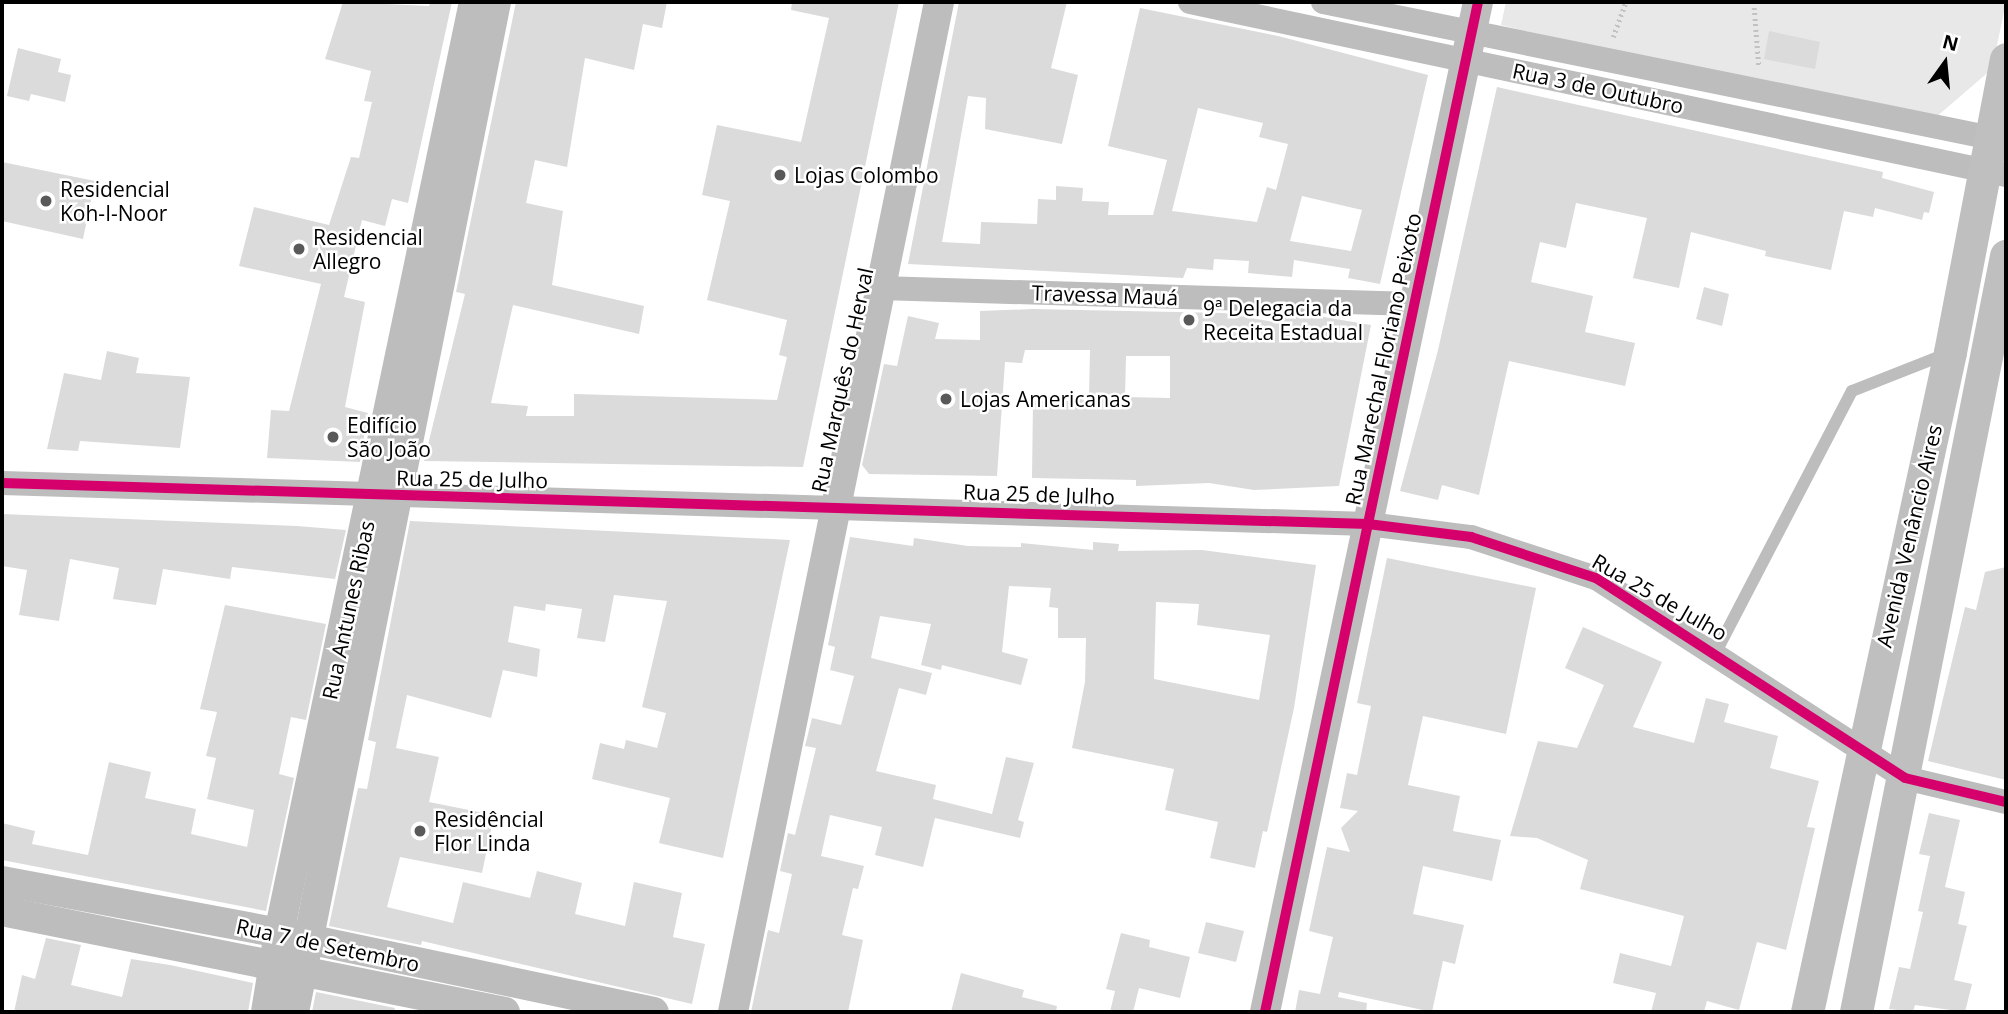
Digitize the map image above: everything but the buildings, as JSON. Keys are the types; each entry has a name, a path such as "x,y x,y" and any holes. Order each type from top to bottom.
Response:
{"main road":[{"name":"Avenida Venâncio Aires","path":"1807,1012 1861,749 1996,156 2006,59"},
{"name":"Avenida Venâncio Aires","path":"1856,1012 1905,778 2006,256"}],"street":[{"name":"Rua Marquês do Herval","path":"733,1012 939,2"},
{"name":"Rua 3 de Outubro","path":"1190,2 1469,47 1996,156"},
{"name":"Rua 3 de Outubro","path":"1323,2 1469,47 1605,60 1760,92 1996,156"},
{"name":"Rua Marechal Floriano Peixoto","path":"1265,1012 1478,2"},
{"name":"Rua Antunes Ribas","path":"294,1012 288,969 293,937 353,658 485,6"},
{"name":"Travessa Mauá","path":"880,288 1414,304"},
{"name":"Rua 25 de Julho","path":"2,482 385,496 1368,524 1471,537 1539,556 1596,578 1716,652 1905,778 2006,802"},
{"name":"Rua 7 de Setembro","path":"2,881 44,905 288,969 503,1012"},
{"name":"Rua 7 de Setembro","path":"2,911 44,905 293,937 654,1012"},
{"name":"Rua Antunes Ribas","path":"266,1012 288,969"},
{"path":"503,1012 507,982"}],"lane":[{"path":"1716,652 1852,391 1950,352"}],"path":[{"path":"1605,60 1626,2"},
{"path":"1754,2 1760,92"}],"shaded area":[{"path":"1506,2 2006,2 1992,69 1935,118 1652,62 1501,25"}],"cycle path":[{"path":"1265,1012 1478,2"},
{"path":"2,483 1368,524 1471,537 1596,578 1905,778 2006,802"}],"place":[{"name":"Lojas Colombo","path":"780,175"},
{"name":"Residencial Koh-I-Noor","path":"46,201"},
{"name":"Residencial Allegro","path":"299,249"},
{"name":"9ª Delegacia da Receita Estadual","path":"1189,320"},
{"name":"Lojas Americanas","path":"946,399"},
{"name":"Edifício São João","path":"333,437"},
{"name":"Residêncial Flor Linda","path":"420,831"}]}
